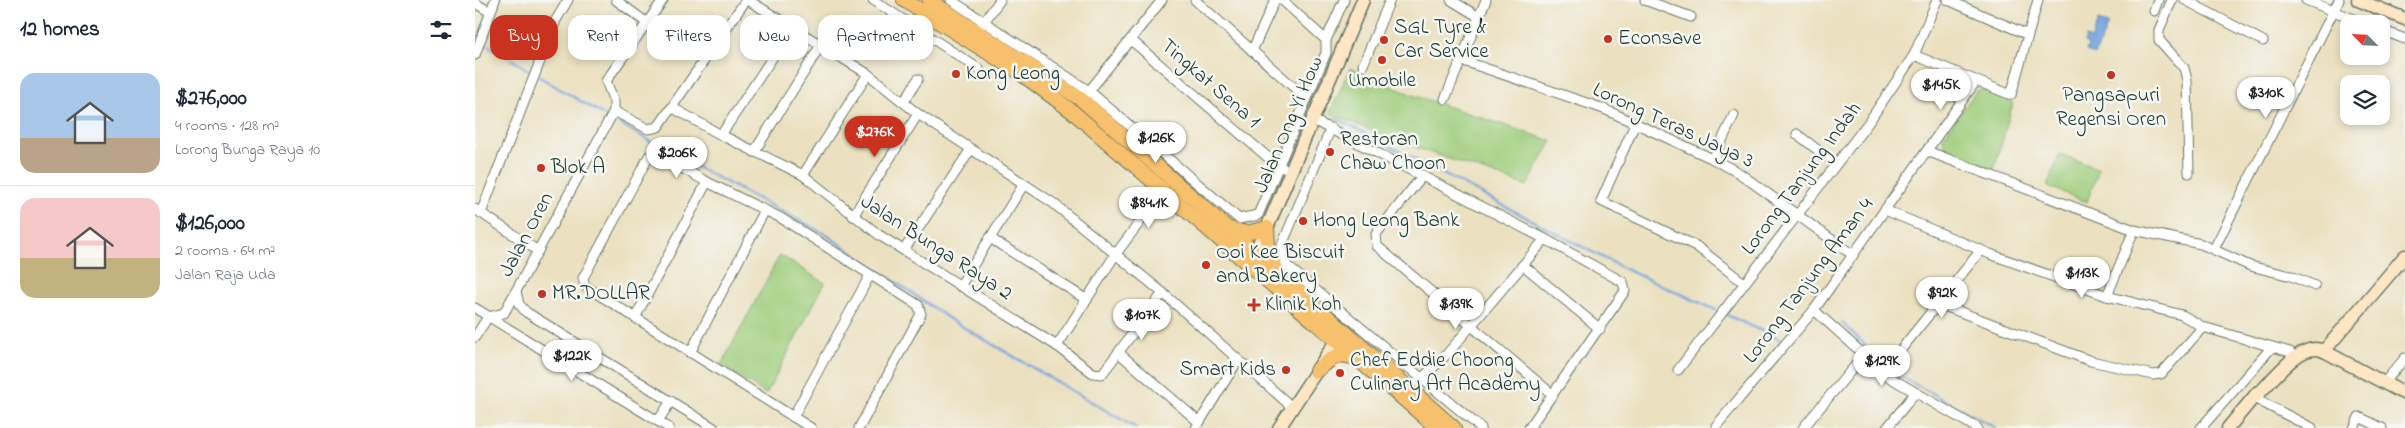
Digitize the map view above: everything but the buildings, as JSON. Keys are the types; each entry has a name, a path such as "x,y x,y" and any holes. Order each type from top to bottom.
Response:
{"main road":[{"path":"904,0 1026,69 1086,95 1234,224 1247,233 1267,228 1268,246 1277,272"},
{"path":"929,0 981,26 1073,112 1164,190 1252,258 1339,334 1406,394 1437,428"},
{"path":"1234,224 1252,258 1277,272 1339,334 1362,362"},
{"path":"1316,371 1333,356 1351,357 1362,362 1453,428"}],"street":[{"path":"475,55 495,0"},
{"path":"538,251 478,211 556,20 568,0"},
{"path":"616,0 647,23 606,81 614,101 613,110 648,129 658,127 673,108 747,0 771,15"},
{"path":"653,15 663,0"},
{"path":"873,0 979,69"},
{"path":"951,0 981,26 1086,95 1162,0"},
{"path":"981,26 1000,0"},
{"path":"1252,51 1275,0"},
{"path":"1282,0 1326,40"},
{"name":"Jalan Ong Yi How","path":"1234,224 1258,215 1326,53 1326,40 1343,0"},
{"name":"Jalan Ong Yi How","path":"1252,258 1267,228 1363,0"},
{"path":"1363,65 1389,0"},
{"path":"1451,0 1479,17"},
{"path":"1445,99 1486,0"},
{"path":"1645,0 1660,3 1691,17"},
{"name":"Lorong Tanjung Indah","path":"1679,370 1868,123 1914,55 1937,0"},
{"path":"1948,0 2028,35"},
{"path":"1914,55 2011,96 2038,0"},
{"path":"2154,10 2158,0"},
{"path":"2172,0 2159,30 2159,40 2185,68 2187,80 2189,173"},
{"path":"2185,0 2263,41"},
{"path":"2306,0 2343,15"},
{"path":"2214,249 2339,0"},
{"path":"2358,0 2405,19"},
{"path":"1198,1 1307,99"},
{"path":"475,2 490,12"},
{"path":"2390,33 2405,39"},
{"name":"Tingkat Sena 1","path":"1131,40 1278,166 1291,171"},
{"path":"753,152 818,50"},
{"path":"1326,53 1339,59"},
{"path":"721,135 771,60"},
{"path":"845,60 867,74 918,114 1053,203 1163,293 1293,408"},
{"name":"Lorong Teras Jaya 3","path":"1461,60 1604,109 1713,159 1739,173 1798,214 1853,256"},
{"path":"803,175 867,74"},
{"path":"904,102 918,79"},
{"name":"Lorong Tanjung Aman 4","path":"1716,426 1814,310 1976,81"},
{"name":"Jalan Bunga Raya 2","path":"673,108 753,152 803,175 830,194 853,216 960,286 1057,346 1093,373 1102,374 1119,352"},
{"name":"Jalan Oren","path":"488,316 504,313 613,110"},
{"path":"853,216 918,114"},
{"path":"1713,159 1734,114"},
{"path":"1313,120 1545,239 1623,282 1625,291 1529,428"},
{"path":"1635,124 1601,201 1695,246 1744,283"},
{"path":"1331,128 1282,245 1282,256 1287,266 1481,428"},
{"path":"1797,134 1837,164"},
{"path":"904,250 971,149"},
{"path":"1926,153 2044,194 2134,230 2214,249 2250,266 2291,276 2315,286"},
{"path":"811,428 585,286 583,278 649,156 659,155 707,182 765,210 831,248 918,305 921,314 859,428"},
{"path":"1423,176 1376,234 1377,246 1553,395"},
{"path":"635,318 707,182"},
{"path":"960,286 1024,184"},
{"path":"1057,346 1115,255 1164,190"},
{"path":"690,353 765,210"},
{"path":"1885,210 1981,250 2107,296 2182,315 2203,327 2290,352"},
{"path":"2107,296 2134,230"},
{"path":"990,238 1087,300"},
{"path":"1406,394 1422,380 1545,239"},
{"path":"1883,372 1981,250"},
{"path":"2324,351 2405,256"},
{"path":"1523,265 1600,329"},
{"path":"793,417 870,275"},
{"path":"516,291 517,300 526,312 714,428"},
{"path":"1163,293 1119,352 1197,425 1238,360"},
{"path":"1939,304 2091,362 2153,376 2161,374 2203,327"},
{"path":"475,308 669,428"},
{"path":"1814,310 1883,372 1976,428"},
{"path":"475,337 488,316"},
{"path":"2254,398 2263,382 2299,344 2325,340 2341,331"},
{"path":"1279,428 1339,334"},
{"path":"2201,428 2273,347"},
{"path":"2228,428 2298,353 2311,348 2319,348 2405,394"},
{"path":"1803,428 1864,355"},
{"path":"2384,382 2405,358"},
{"path":"1887,428 1915,393"},
{"path":"2254,398 2312,428"},
{"path":"658,421 671,401"},
{"path":"2354,428 2359,418 2382,428"}],"green space":[{"path":"1350,68 1410,94 1552,141 1527,186 1391,139 1330,113"},
{"path":"1983,90 2013,103 1994,170 1946,149 1943,138 1976,91"},
{"path":"2060,154 2099,169 2087,202 2047,186"},
{"path":"780,255 825,283 766,394 721,365"}],"water":[{"path":"2098,21 2108,24 2095,55 2086,51 2088,45 2084,43 2086,37 2091,39"}],"waterway":[{"path":"482,42 490,47"},
{"path":"513,60 533,73"},
{"path":"538,76 604,115"},
{"path":"1336,118 1623,268 1718,311"},
{"path":"619,123 672,154 825,234 951,320 1136,428"},
{"path":"1727,315 1781,340"},
{"path":"1842,323 1879,358"},
{"path":"1896,374 1996,428"}],"place":[{"name":"Econsave","path":"1608,39"},
{"name":"SGL Tyre & Car Service","path":"1384,40"},
{"name":"Umobile","path":"1382,60"},
{"name":"Kong Leong","path":"956,74"},
{"name":"Pangsapuri Regensi Oren","path":"2111,75"},
{"name":"Restoran Chaw Choon","path":"1330,152"},
{"name":"Blok A","path":"541,168"},
{"name":"Hong Leong Bank","path":"1303,221"},
{"name":"Ooi Kee Biscuit and Bakery","path":"1206,265"},
{"name":"MR.DOLLAR","path":"542,294"},
{"name":"Klinik Koh","path":"1254,305"},
{"name":"Smart Kids","path":"1286,370"},
{"name":"Chef Eddie Choong Culinary Art Academy","path":"1340,373"}]}
